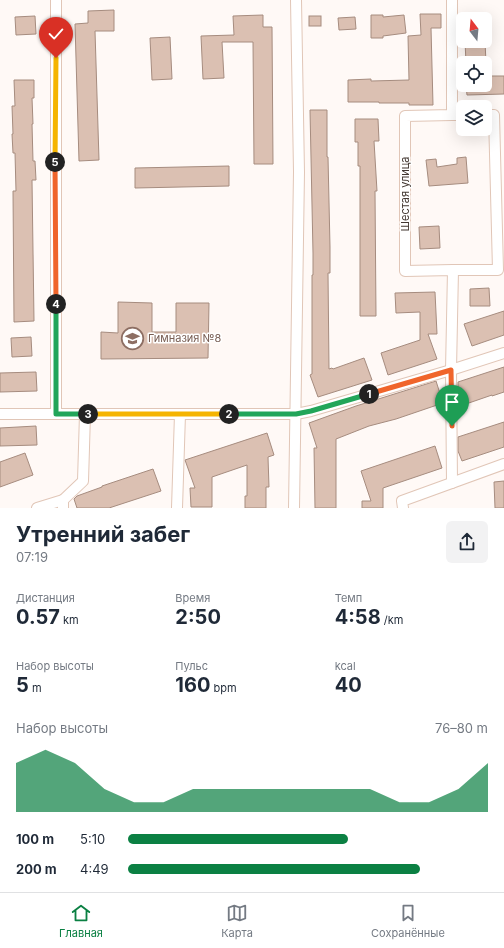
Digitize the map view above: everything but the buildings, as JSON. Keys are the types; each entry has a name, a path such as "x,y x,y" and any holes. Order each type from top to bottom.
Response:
{"street":[{"path":"56,0 56,414"},
{"path":"294,508 299,172 296,0"},
{"path":"452,0 452,115"},
{"name":"Шестая улица","path":"456,115 405,116 405,271 498,270 494,116 492,116"},
{"path":"452,483 451,370 453,270"},
{"path":"0,414 296,414 311,411 451,370 504,353"},
{"path":"37,508 63,504 83,481 85,414"},
{"path":"177,508 180,414"},
{"path":"402,504 452,483 504,464"}],"place":[{"name":"Гимназия №8","path":"132,338"}],"route":[{"path":"56,58 56,414 296,414 311,411 451,370 452,426"}]}
